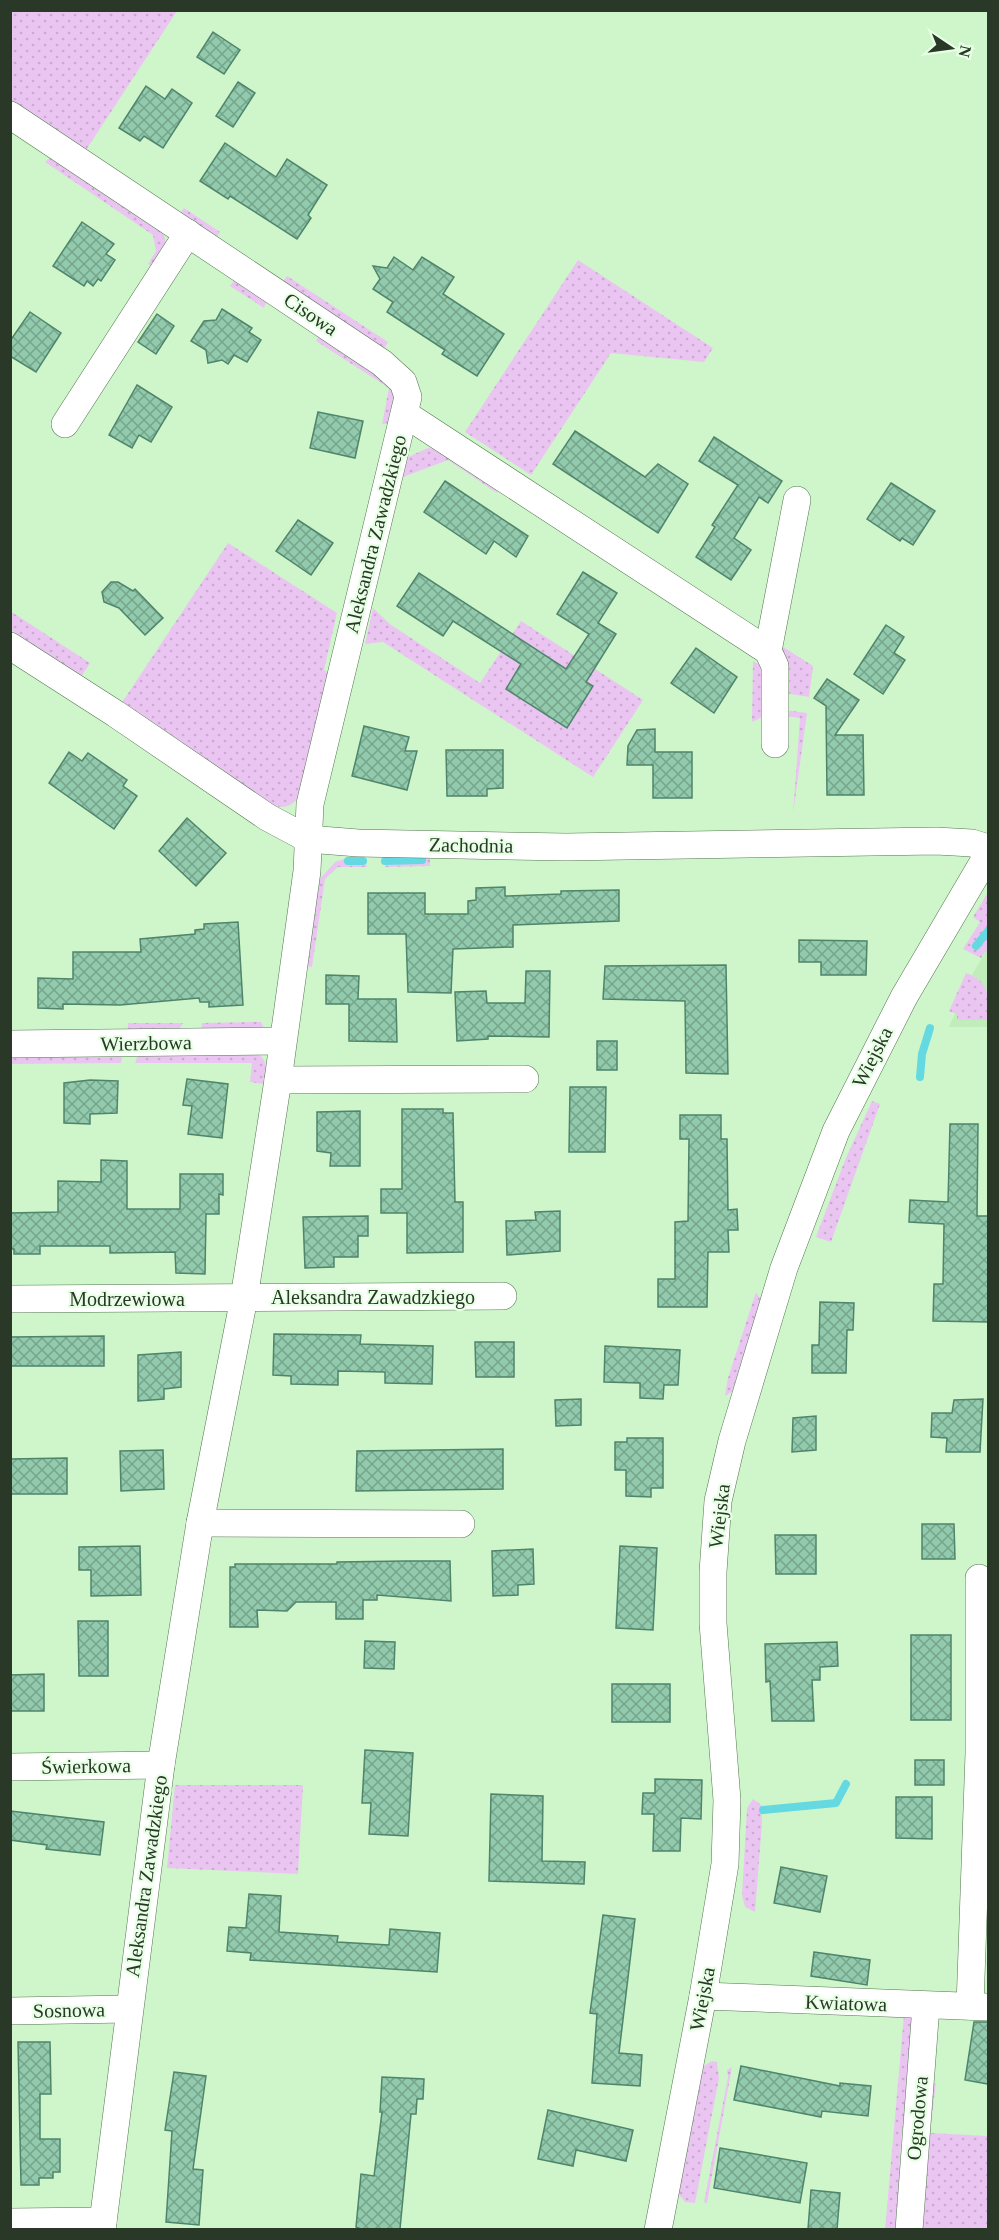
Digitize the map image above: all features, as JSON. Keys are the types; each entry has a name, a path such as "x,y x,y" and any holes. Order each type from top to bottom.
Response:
{"street":[{"name":"Cisowa","path":"10,115 382,363 403,382 408,397 405,414"},
{"path":"65,424 188,233"},
{"name":"Aleksandra Zawadzkiego","path":"102,2225 161,1765 200,1523 244,1298 278,1080 307,871 309,804 405,414 768,651"},
{"path":"775,744 775,666 768,651 797,500"},
{"name":"Zachodnia","path":"10,646 116,714 267,817 308,839 358,843 566,847 936,841 972,843 988,848"},
{"name":"Wiejska","path":"658,2229 704,1996 725,1864 727,1800 713,1623 713,1572 718,1501 732,1441 788,1258 836,1131 858,1081 909,987 988,854"},
{"name":"Wierzbowa","path":"10,1044 282,1041"},
{"path":"278,1080 525,1079"},
{"name":"Aleksandra Zawadzkiego","path":"244,1298 503,1296"},
{"name":"Modrzewiowa","path":"10,1299 244,1298"},
{"path":"200,1523 461,1524"},
{"path":"979,1578 979,2007"},
{"name":"Świerkowa","path":"10,1767 161,1765"},
{"name":"Kwiatowa","path":"704,1996 979,2007"},
{"name":"Ogrodowa","path":"909,2229 926,2006"},
{"name":"Sosnowa","path":"10,2011 128,2009"},
{"path":"10,2222 102,2225"}],"shaded area":[{"path":"10,11 177,11 84,153 11,104"},
{"path":"52,156 163,232 166,244 153,267 148,264 156,251 153,235 45,162"},
{"path":"184,208 220,232 216,239 179,215"},
{"path":"578,260 713,348 704,362 611,353 531,475 465,432"},
{"path":"287,276 388,342 383,350 282,283"},
{"path":"236,278 267,299 264,308 230,286"},
{"path":"319,336 371,366 388,382 393,390 394,398 390,423 382,424 389,388 316,341"},
{"path":"428,448 436,449 498,488 497,493 448,460 403,477 408,457"},
{"path":"228,543 337,613 324,670 329,673 300,795 285,807 272,806 121,704"},
{"path":"373,608 391,625 480,683 521,621 643,700 593,777 383,642 365,644"},
{"path":"10,611 90,663 81,677 11,630"},
{"path":"777,643 813,666 809,697 785,693"},
{"path":"753,661 767,669 762,717 752,722"},
{"path":"785,710 807,713 793,814 800,718 786,716"},
{"path":"359,854 367,867 338,867 325,879 312,967 304,966 319,880 335,862"},
{"path":"389,855 430,857 430,866 385,867"},
{"path":"988,892 988,948 981,958 963,949 980,922 973,917"},
{"path":"988,948 988,1027 949,1027 973,973"},
{"path":"966,973 980,981 987,991 987,1020 957,1020 957,1014 949,1011"},
{"path":"261,1022 264,1028 201,1032 202,1023"},
{"path":"128,1023 183,1023 178,1032 131,1032"},
{"path":"117,1053 122,1058 121,1063 11,1064 10,1054"},
{"path":"139,1053 257,1053 265,1063 265,1075 263,1084 250,1082 252,1063 135,1063"},
{"path":"872,1101 880,1104 831,1242 816,1237 845,1160"},
{"path":"756,1292 761,1300 732,1392 725,1396 728,1378"},
{"path":"175,1785 303,1785 298,1874 167,1868"},
{"path":"753,1799 761,1805 762,1823 755,1912 745,1907 742,1895 747,1808"},
{"path":"904,2015 911,2018 914,2024 901,2142 896,2229 885,2230"},
{"path":"712,2061 717,2062 719,2078 695,2203 685,2202 678,2193 702,2067"},
{"path":"732,2067 707,2203 704,2202 728,2077 727,2070"},
{"path":"931,2083 936,2083 930,2133 988,2136 988,2229 916,2230"}],"building":[{"path":"213,32 240,50 224,74 197,57"},
{"path":"238,82 255,93 233,127 216,116"},
{"path":"146,86 165,99 172,89 192,103 163,148 144,136 140,141 119,128"},
{"path":"225,143 276,177 287,159 327,185 308,215 311,218 297,239 230,196 228,199 200,181"},
{"path":"82,222 114,244 106,254 115,260 101,281 98,279 93,286 87,281 84,286 53,266"},
{"path":"394,257 413,270 422,257 454,277 443,294 504,334 477,376 442,354 445,350 387,312 393,302 373,289 380,279 373,266 387,268"},
{"path":"222,309 252,328 249,332 261,340 247,362 234,355 228,364 222,360 208,363 206,350 191,341 204,321 216,320"},
{"path":"30,312 61,333 36,372 10,356 10,341"},
{"path":"157,314 174,326 156,354 138,342"},
{"path":"137,385 172,407 151,442 139,435 132,448 109,435"},
{"path":"318,412 363,421 355,458 310,448"},
{"path":"575,431 645,477 658,464 688,484 658,533 553,464"},
{"path":"714,437 782,481 768,503 759,497 734,538 751,550 731,580 696,557 715,527 712,525 738,485 699,461"},
{"path":"445,481 528,536 516,557 494,541 486,554 424,512"},
{"path":"891,483 935,511 913,545 902,538 900,541 867,519"},
{"path":"298,520 333,543 311,575 276,551"},
{"path":"583,572 617,593 598,623 616,634 586,682 593,686 567,728 506,689 521,664 453,621 443,636 397,606 419,573 566,669 589,634 557,614"},
{"path":"111,582 118,582 133,591 135,589 163,618 145,635 119,608 104,602 102,592"},
{"path":"886,625 904,637 894,653 905,660 883,694 854,674"},
{"path":"696,648 737,677 714,713 671,683"},
{"path":"827,679 859,700 835,735 863,735 864,795 827,795 826,706 814,698"},
{"path":"364,726 409,737 405,751 417,751 407,790 352,776"},
{"path":"655,729 655,752 692,752 692,798 653,798 653,765 627,765 628,746 637,730"},
{"path":"446,750 503,750 503,788 487,789 487,796 447,796"},
{"path":"69,752 82,761 88,753 127,780 123,786 137,796 114,829 49,783"},
{"path":"187,818 226,853 196,886 159,851"},
{"path":"505,887 505,896 561,894 561,891 619,890 619,921 513,925 513,947 453,949 451,993 408,992 406,934 368,934 368,893 425,893 425,914 468,914 468,901 476,900 476,888"},
{"path":"238,922 243,1005 209,1007 209,1002 200,1002 199,998 120,1005 63,1004 63,1009 38,1008 38,978 73,979 73,952 141,952 140,939 195,934 195,930 204,929 204,924"},
{"path":"799,940 867,941 866,975 821,975 821,962 799,962"},
{"path":"726,965 728,1074 686,1073 685,1001 603,999 605,966"},
{"path":"526,971 550,971 549,1037 488,1036 488,1039 457,1041 455,992 486,991 487,1003 525,1003"},
{"path":"326,975 359,976 358,999 396,999 397,1042 349,1041 349,1004 326,1004"},
{"path":"597,1041 617,1041 617,1070 597,1070"},
{"path":"187,1079 228,1084 222,1138 188,1134 192,1106 183,1105"},
{"path":"90,1080 118,1081 117,1113 90,1114 90,1124 64,1123 64,1083"},
{"path":"570,1087 606,1087 605,1152 569,1152"},
{"path":"402,1109 443,1109 443,1113 453,1113 455,1202 463,1202 463,1252 407,1253 407,1213 381,1213 381,1189 402,1189"},
{"path":"360,1111 360,1166 330,1166 331,1153 317,1151 317,1112"},
{"path":"680,1115 721,1115 721,1139 727,1139 728,1210 737,1209 738,1230 728,1230 729,1252 708,1252 707,1307 658,1307 658,1279 675,1279 675,1222 688,1221 689,1139 680,1139"},
{"path":"950,1124 978,1124 977,1216 988,1216 988,1322 933,1321 934,1284 943,1284 944,1224 909,1222 910,1200 948,1202"},
{"path":"101,1160 127,1161 127,1209 180,1209 180,1174 223,1174 223,1195 219,1194 219,1214 206,1214 205,1274 176,1273 175,1252 110,1253 110,1246 40,1246 40,1254 14,1254 14,1249 10,1249 10,1213 58,1212 58,1181 101,1182"},
{"path":"560,1211 560,1251 507,1255 506,1221 536,1220 535,1212"},
{"path":"368,1216 368,1236 358,1236 358,1257 334,1257 334,1267 305,1268 303,1217"},
{"path":"820,1302 854,1303 853,1330 847,1330 846,1373 812,1373 812,1345 819,1345"},
{"path":"274,1334 361,1335 360,1344 433,1346 432,1384 385,1383 385,1372 338,1371 338,1385 291,1384 291,1376 273,1375"},
{"path":"104,1336 104,1366 10,1366 10,1337"},
{"path":"475,1342 514,1342 514,1377 476,1377"},
{"path":"605,1346 680,1350 678,1385 664,1385 663,1399 640,1398 640,1383 604,1382"},
{"path":"181,1352 181,1387 164,1389 164,1399 138,1401 138,1355"},
{"path":"581,1399 581,1425 556,1426 555,1400"},
{"path":"983,1399 980,1452 946,1452 947,1438 931,1437 932,1413 952,1413 954,1400"},
{"path":"816,1416 816,1450 792,1452 793,1418"},
{"path":"627,1438 663,1438 663,1488 651,1488 651,1497 626,1496 626,1470 615,1470 615,1442 627,1442"},
{"path":"503,1449 503,1489 356,1491 357,1451"},
{"path":"163,1450 164,1489 121,1491 120,1451"},
{"path":"67,1458 67,1494 10,1494 10,1459"},
{"path":"922,1524 954,1524 955,1559 922,1559"},
{"path":"775,1535 816,1535 816,1574 776,1574"},
{"path":"140,1546 141,1595 91,1596 91,1570 79,1570 79,1547"},
{"path":"620,1546 657,1548 653,1630 616,1628"},
{"path":"533,1549 534,1584 518,1585 518,1595 493,1596 492,1551"},
{"path":"450,1561 451,1601 377,1595 377,1600 363,1600 363,1619 336,1619 336,1602 296,1602 287,1611 257,1610 258,1627 230,1627 230,1567 235,1567 235,1564"},
{"path":"78,1621 108,1621 108,1676 79,1676"},
{"path":"911,1635 951,1635 951,1720 911,1720"},
{"path":"365,1641 395,1642 394,1669 364,1668"},
{"path":"837,1642 838,1666 820,1667 820,1680 812,1680 814,1721 772,1721 770,1681 766,1682 765,1644"},
{"path":"44,1674 44,1711 10,1711 10,1675"},
{"path":"612,1684 670,1684 670,1722 612,1722"},
{"path":"365,1750 413,1753 408,1836 369,1834 371,1803 362,1803"},
{"path":"915,1760 944,1760 944,1785 915,1785"},
{"path":"655,1779 702,1780 701,1819 681,1818 680,1851 653,1851 654,1814 642,1814 643,1793 655,1793"},
{"path":"491,1794 543,1796 542,1861 585,1862 584,1884 489,1881"},
{"path":"896,1797 932,1797 932,1839 896,1838"},
{"path":"10,1811 104,1822 100,1855 46,1849 47,1845 10,1840"},
{"path":"781,1867 827,1876 820,1912 774,1903"},
{"path":"249,1894 281,1896 279,1932 338,1936 337,1942 389,1945 390,1929 440,1933 437,1972 250,1960 251,1953 227,1951 229,1927 246,1928"},
{"path":"603,1915 635,1919 619,2053 642,2055 640,2086 592,2083 597,2014 590,2013"},
{"path":"814,1952 870,1960 867,1985 811,1976"},
{"path":"974,2022 988,2022 988,2084 965,2080"},
{"path":"18,2042 50,2042 51,2094 40,2094 40,2139 60,2139 60,2172 53,2172 53,2178 39,2178 39,2185 21,2185"},
{"path":"741,2066 840,2086 840,2083 871,2086 868,2116 822,2111 821,2117 734,2100"},
{"path":"174,2072 206,2076 193,2169 203,2170 199,2225 166,2222 172,2131 165,2130"},
{"path":"382,2077 424,2079 423,2099 417,2099 416,2114 411,2114 400,2229 361,2229 356,2227 361,2174 374,2176 382,2112 380,2112"},
{"path":"548,2110 633,2130 626,2161 576,2150 573,2166 538,2159"},
{"path":"720,2148 807,2163 800,2203 714,2188"},
{"path":"811,2190 840,2193 837,2229 808,2229"}],"waterway":[{"path":"385,861 422,860"},
{"path":"348,861 363,861"},
{"path":"976,946 988,931"},
{"path":"920,1077 922,1054 930,1028"},
{"path":"763,1810 836,1803 846,1784"}]}
